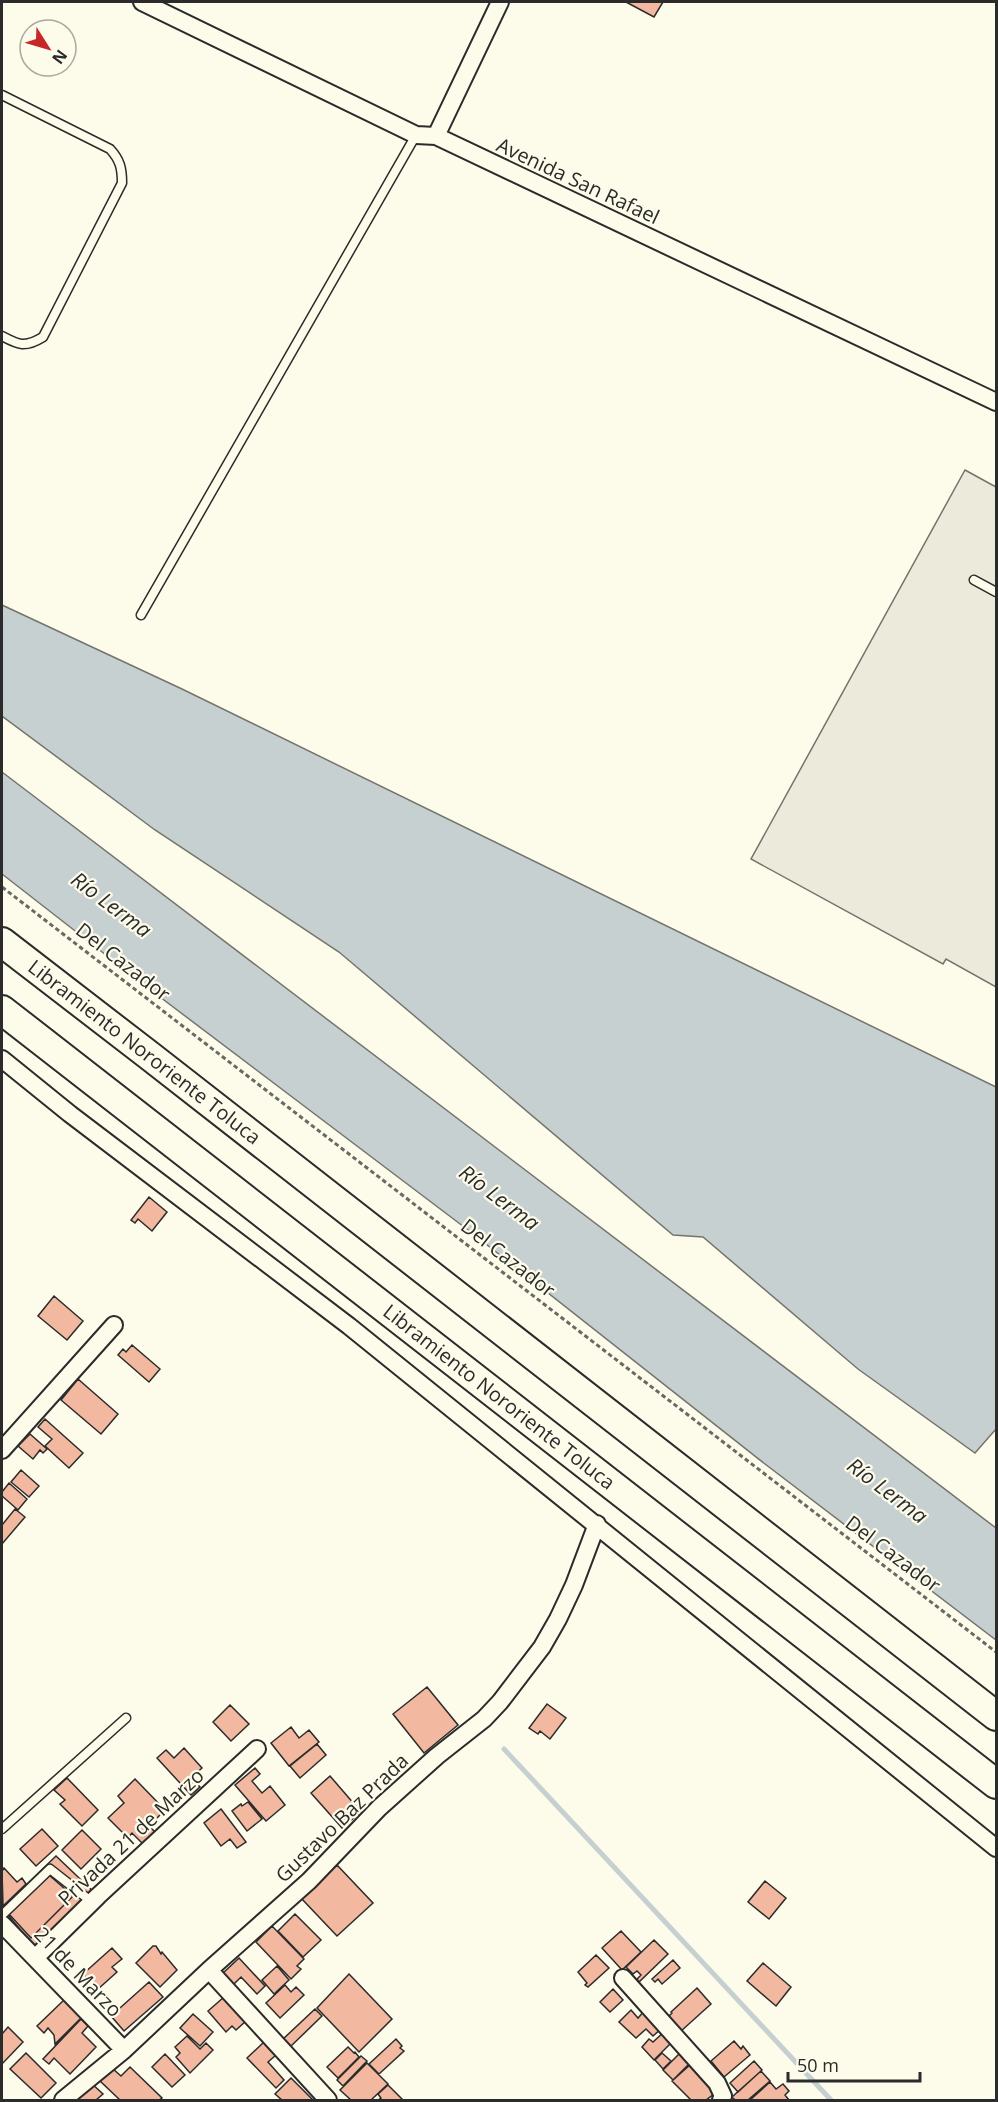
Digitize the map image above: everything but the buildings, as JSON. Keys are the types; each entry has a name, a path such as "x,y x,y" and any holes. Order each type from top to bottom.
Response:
{"highway":[{"name":"Libramiento Nororiente Toluca","path":"2,942 311,1180 996,1716"},
{"name":"Libramiento Nororiente Toluca","path":"2,1010 996,1784"}],"street":[{"name":"Avenida San Rafael","path":"142,2 416,135 436,136 996,402"},
{"path":"436,136 500,2"},
{"path":"2,1059 79,1121 349,1326 996,1848"},
{"path":"2,1450 114,1325"},
{"name":"Gustavo Baz Prada","path":"63,2100 124,2050 309,1881 379,1808 484,1719 500,1702 542,1647 558,1619 574,1585 597,1524"},
{"name":"Privada 21 de Marzo","path":"36,1957 257,1749"},
{"name":"21 de Marzo","path":"2,1924 124,2050"},
{"path":"209,1971 328,2100"},
{"path":"623,1978 717,2083 723,2096 721,2100"}],"lane":[{"path":"2,95 110,149 119,159 122,172 122,183 43,337 32,344 19,344 2,336"},
{"path":"141,615 416,135"},
{"path":"974,580 996,592"},
{"path":"2,1829 126,1718"},
{"path":"2,1915 50,1869 92,1902"}],"path":[{"name":"Del Cazador","path":"2,887 996,1652"}],"shaded area":[{"path":"965,470 996,487 996,987 946,959 943,964 751,859"}],"water":[{"path":"2,605 182,689 996,1087 996,1429 975,1453 858,1369 703,1237 673,1235 339,952 155,830 2,716"},
{"name":"Río Lerma","path":"2,772 996,1528 996,1640 765,1464 472,1233 156,994 2,874"}],"waterway":[{"path":"504,1749 831,2100"}]}
